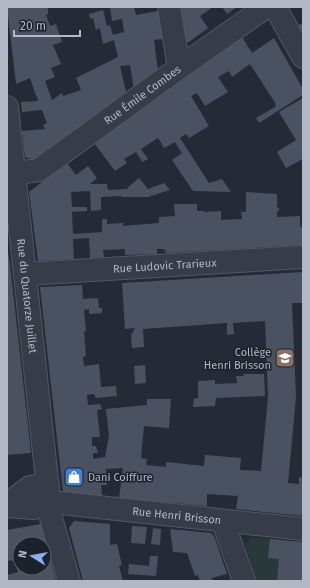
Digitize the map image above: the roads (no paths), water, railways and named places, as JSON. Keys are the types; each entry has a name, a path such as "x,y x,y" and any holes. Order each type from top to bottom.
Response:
{"street":[{"path":"169,7 179,68"},
{"name":"Rue Émile Combes","path":"11,174 39,170 266,7"},
{"path":"275,7 303,57"},
{"name":"Rue du Quatorze Juillet","path":"7,107 11,174 26,274 51,518 69,581"},
{"name":"Rue Ludovic Trarieux","path":"26,274 303,257"},
{"path":"7,505 30,487 49,495"},
{"name":"Rue Henri Brisson","path":"49,495 61,503 303,530"},
{"path":"223,522 244,581"}],"place":[{"name":"Collège Henri Brisson","path":"285,358"},
{"name":"Dani Coiffure","path":"74,477"}]}
